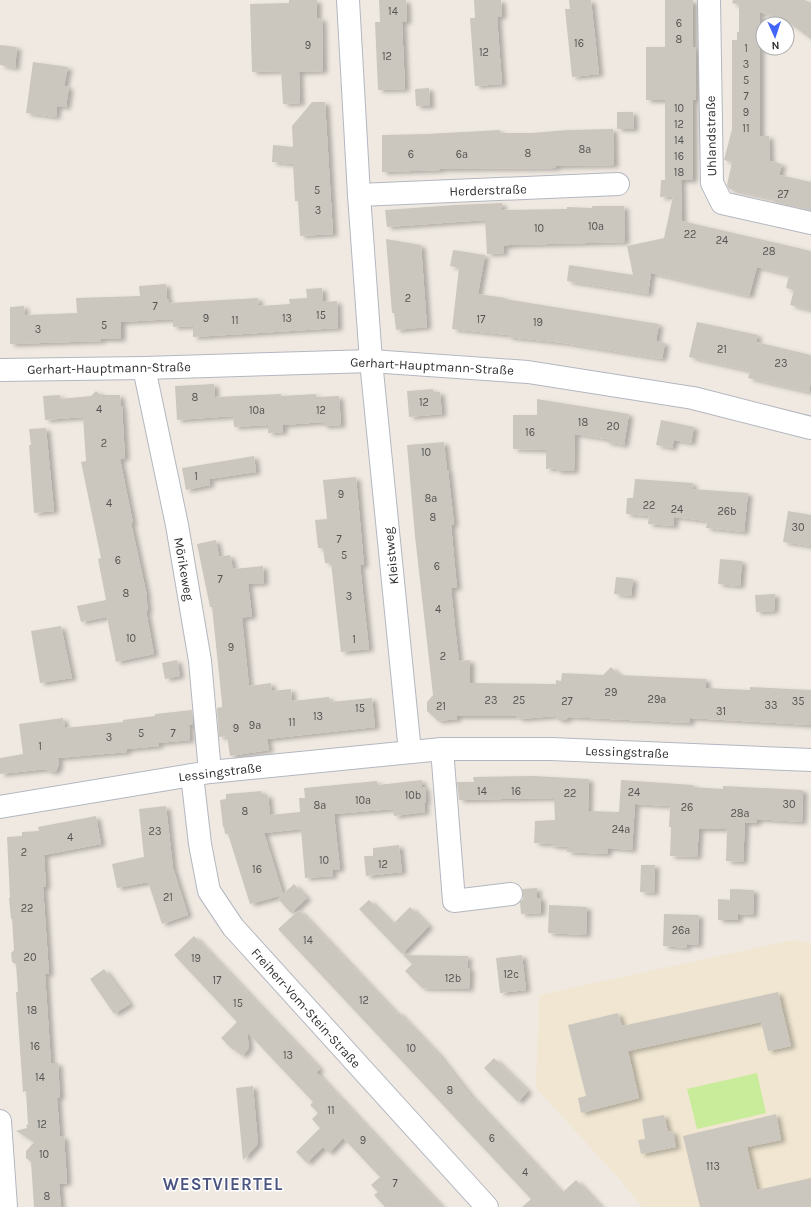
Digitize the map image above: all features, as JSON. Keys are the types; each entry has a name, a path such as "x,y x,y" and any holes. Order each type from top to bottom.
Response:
{"street":[{"path":"348,0 359,195 371,361"},
{"name":"Uhlandstraße","path":"709,0 712,183 722,203 811,223"},
{"name":"Herderstraße","path":"359,195 618,184"},
{"name":"Gerhart-Hauptmann-Straße","path":"0,370 144,368 371,361 528,372 693,398 811,428"},
{"name":"Kleistweg","path":"371,361 410,752"},
{"name":"Mörikeweg","path":"144,368 177,525 200,661 201,773"},
{"path":"442,749 454,901 511,894"},
{"name":"Lessingstraße","path":"0,807 201,773 442,749 551,749 811,760"},
{"name":"Freiherr-Vom-Stein-Straße","path":"201,773 200,844 209,891 233,927 487,1207"},
{"path":"0,1121 6,1207"}],"shaded area":[{"path":"793,940 811,943 811,1207 642,1207 622,1182 536,1088 539,995"}],"green space":[{"path":"757,1073 766,1113 697,1129 687,1089"}],"building":[{"path":"289,0 317,0 317,19 322,18 323,71 299,72 300,103 283,104 281,71 252,72 250,4 289,3"},
{"path":"379,0 406,0 407,21 402,22 405,89 378,90 375,22 380,22"},
{"path":"474,0 501,0 502,16 497,17 502,84 475,86 470,18 475,18"},
{"path":"569,0 591,0 599,74 572,77 565,9 570,9"},
{"path":"665,0 693,0 693,47 696,47 696,100 693,100 693,180 681,180 682,221 811,251 811,310 790,305 794,290 786,288 789,275 757,267 749,296 651,273 648,294 567,281 569,265 633,275 627,246 664,238 673,196 660,197 661,180 665,180 665,100 646,100 646,47 665,47"},
{"path":"733,0 805,0 811,3 811,39 795,27 795,16 771,16 760,12 760,16 755,16 755,56 760,56 760,136 769,136 770,161 782,164 779,175 811,182 811,210 773,202 774,199 729,189 727,185 732,162 724,160 732,129 732,40 737,40 737,32 739,32 739,5 732,3"},
{"path":"0,45 17,47 15,68 0,65"},
{"path":"33,62 68,67 64,86 69,87 66,107 57,106 56,117 26,113"},
{"path":"429,88 430,106 416,106 415,89"},
{"path":"312,102 325,102 333,234 300,236 298,201 295,201 293,164 272,162 273,145 293,147 292,126"},
{"path":"617,112 633,112 634,129 617,129"},
{"path":"613,129 614,165 556,166 556,168 440,169 382,172 382,135 500,130 500,133 531,133"},
{"path":"502,203 502,210 624,206 625,242 509,245 503,246 504,253 487,254 485,220 387,227 385,210"},
{"path":"386,239 421,245 427,327 396,330 394,313 392,313"},
{"path":"453,250 485,255 478,294 659,324 656,341 665,343 662,359 564,343 508,337 508,335 452,329 459,268 450,266"},
{"path":"166,284 167,299 169,299 169,303 258,298 259,306 290,304 289,299 307,298 306,289 322,288 323,302 337,301 338,328 193,337 193,326 173,327 173,319 121,322 121,339 10,344 10,307 24,306 25,315 77,313 76,298 140,296 139,286"},
{"path":"697,322 758,335 756,342 811,355 811,381 809,392 748,378 750,371 689,357"},
{"path":"214,384 215,397 281,394 281,396 316,394 316,397 339,396 341,425 323,426 323,422 283,425 283,432 268,433 268,425 234,427 233,416 177,420 175,386"},
{"path":"433,389 433,392 440,392 442,414 409,417 407,391"},
{"path":"96,391 101,395 120,395 125,458 120,459 133,523 131,523 147,596 148,610 146,611 154,654 116,662 107,617 81,622 77,606 106,600 98,559 101,558 81,462 86,461 83,417 45,420 43,396 60,395 60,399 91,396"},
{"path":"537,399 629,414 624,445 606,442 606,439 575,434 574,471 556,471 556,468 546,469 546,450 513,449 513,415 537,415"},
{"path":"661,420 694,427 691,443 674,440 672,448 656,445"},
{"path":"46,428 54,511 34,513 29,429"},
{"path":"444,442 454,524 451,525 457,588 451,588 455,627 459,661 470,660 470,683 556,684 556,680 561,681 562,673 603,675 611,667 619,675 706,679 706,688 750,690 750,687 811,690 810,725 690,718 690,723 569,717 565,720 558,720 555,716 520,719 516,716 457,716 457,719 438,721 427,711 427,702 433,695 415,536 407,445"},
{"path":"254,456 256,472 209,479 210,485 186,490 182,468"},
{"path":"356,477 364,565 360,565 369,649 341,652 331,563 325,563 323,548 318,548 315,520 327,519 323,480"},
{"path":"635,479 693,483 692,489 748,493 744,532 706,528 707,521 674,517 674,526 648,524 649,516 626,514 627,498 633,498"},
{"path":"788,511 811,515 811,546 783,542"},
{"path":"216,540 219,557 230,555 233,569 263,566 264,583 248,584 252,616 242,618 249,686 271,683 272,691 291,689 292,701 329,697 330,702 372,698 375,727 267,739 269,750 230,756 227,736 219,737 217,708 222,707 222,703 212,607 210,607 197,544"},
{"path":"720,559 742,561 740,586 718,584"},
{"path":"616,577 633,579 631,596 614,594"},
{"path":"775,594 774,611 756,612 755,595"},
{"path":"61,626 72,678 40,683 31,631"},
{"path":"177,660 180,676 165,679 162,663"},
{"path":"192,710 193,725 189,725 190,740 158,743 159,746 127,749 127,752 58,758 59,765 56,771 50,772 46,769 0,774 0,758 23,754 19,724 63,718 65,728 123,722 123,720 155,716 155,714"},
{"path":"534,776 589,779 588,811 619,812 621,780 693,785 693,787 723,789 723,786 803,790 802,822 757,819 757,823 745,823 743,862 726,861 727,829 699,829 697,857 670,856 670,806 635,804 632,850 608,848 607,854 567,852 567,847 534,843 535,821 555,820 554,798 459,800 457,782 474,782 473,777"},
{"path":"422,780 422,787 425,787 425,812 394,816 393,809 334,814 340,869 332,870 333,876 305,878 301,829 264,833 283,894 294,884 307,898 291,913 278,899 283,895 250,904 228,834 225,834 223,827 220,800 226,799 226,794 261,791 262,795 268,795 270,815 300,812 299,798 305,798 304,788 377,781 378,785"},
{"path":"166,806 173,868 188,915 162,924 148,882 117,888 112,864 144,857 139,809"},
{"path":"96,816 101,844 44,855 46,887 43,887 49,974 45,974 51,1063 58,1063 60,1097 57,1098 60,1137 64,1136 67,1183 59,1184 61,1207 34,1207 31,1162 26,1158 26,1151 34,1142 16,1131 27,1128 26,1125 28,1125 26,1091 23,1092 16,992 18,992 16,964 12,962 11,953 14,950 9,898 7,837 22,836 22,832 39,831 38,827"},
{"path":"399,845 402,872 366,876 364,856 373,856 373,848"},
{"path":"641,865 655,865 654,893 640,892"},
{"path":"537,888 537,898 541,898 541,913 521,914 520,902 523,899 522,889"},
{"path":"730,889 754,890 753,915 738,914 738,920 718,920 718,899 730,900"},
{"path":"369,900 393,924 410,907 429,926 402,954 359,909"},
{"path":"549,905 587,907 586,935 548,933"},
{"path":"299,910 396,1013 398,1012 438,1054 470,1095 562,1193 576,1180 601,1207 522,1207 531,1199 278,929"},
{"path":"664,914 699,915 698,945 687,944 687,948 663,946"},
{"path":"194,936 320,1069 316,1072 442,1207 385,1207 374,1195 378,1192 371,1185 380,1177 343,1138 329,1153 323,1147 307,1163 296,1152 320,1128 312,1119 318,1113 310,1105 313,1102 247,1032 249,1048 242,1056 234,1049 233,1050 221,1038 237,1022 174,955"},
{"path":"403,955 468,956 467,968 470,968 469,989 422,988 405,971 412,964"},
{"path":"522,955 526,990 500,993 496,958"},
{"path":"104,969 130,1004 114,1014 90,979"},
{"path":"778,992 791,1046 768,1051 761,1022 628,1051 639,1098 581,1113 578,1098 586,1096 568,1025 618,1013 622,1026"},
{"path":"494,1058 528,1091 518,1102 484,1068"},
{"path":"253,1086 258,1144 243,1160 236,1088"},
{"path":"776,1114 781,1140 747,1147 757,1190 811,1178 811,1207 700,1207 683,1136"},
{"path":"664,1115 668,1132 673,1131 676,1147 641,1154 638,1140 645,1139 642,1119"}],"district":[{"name":"WESTVIERTEL","path":"223,1184"}]}
